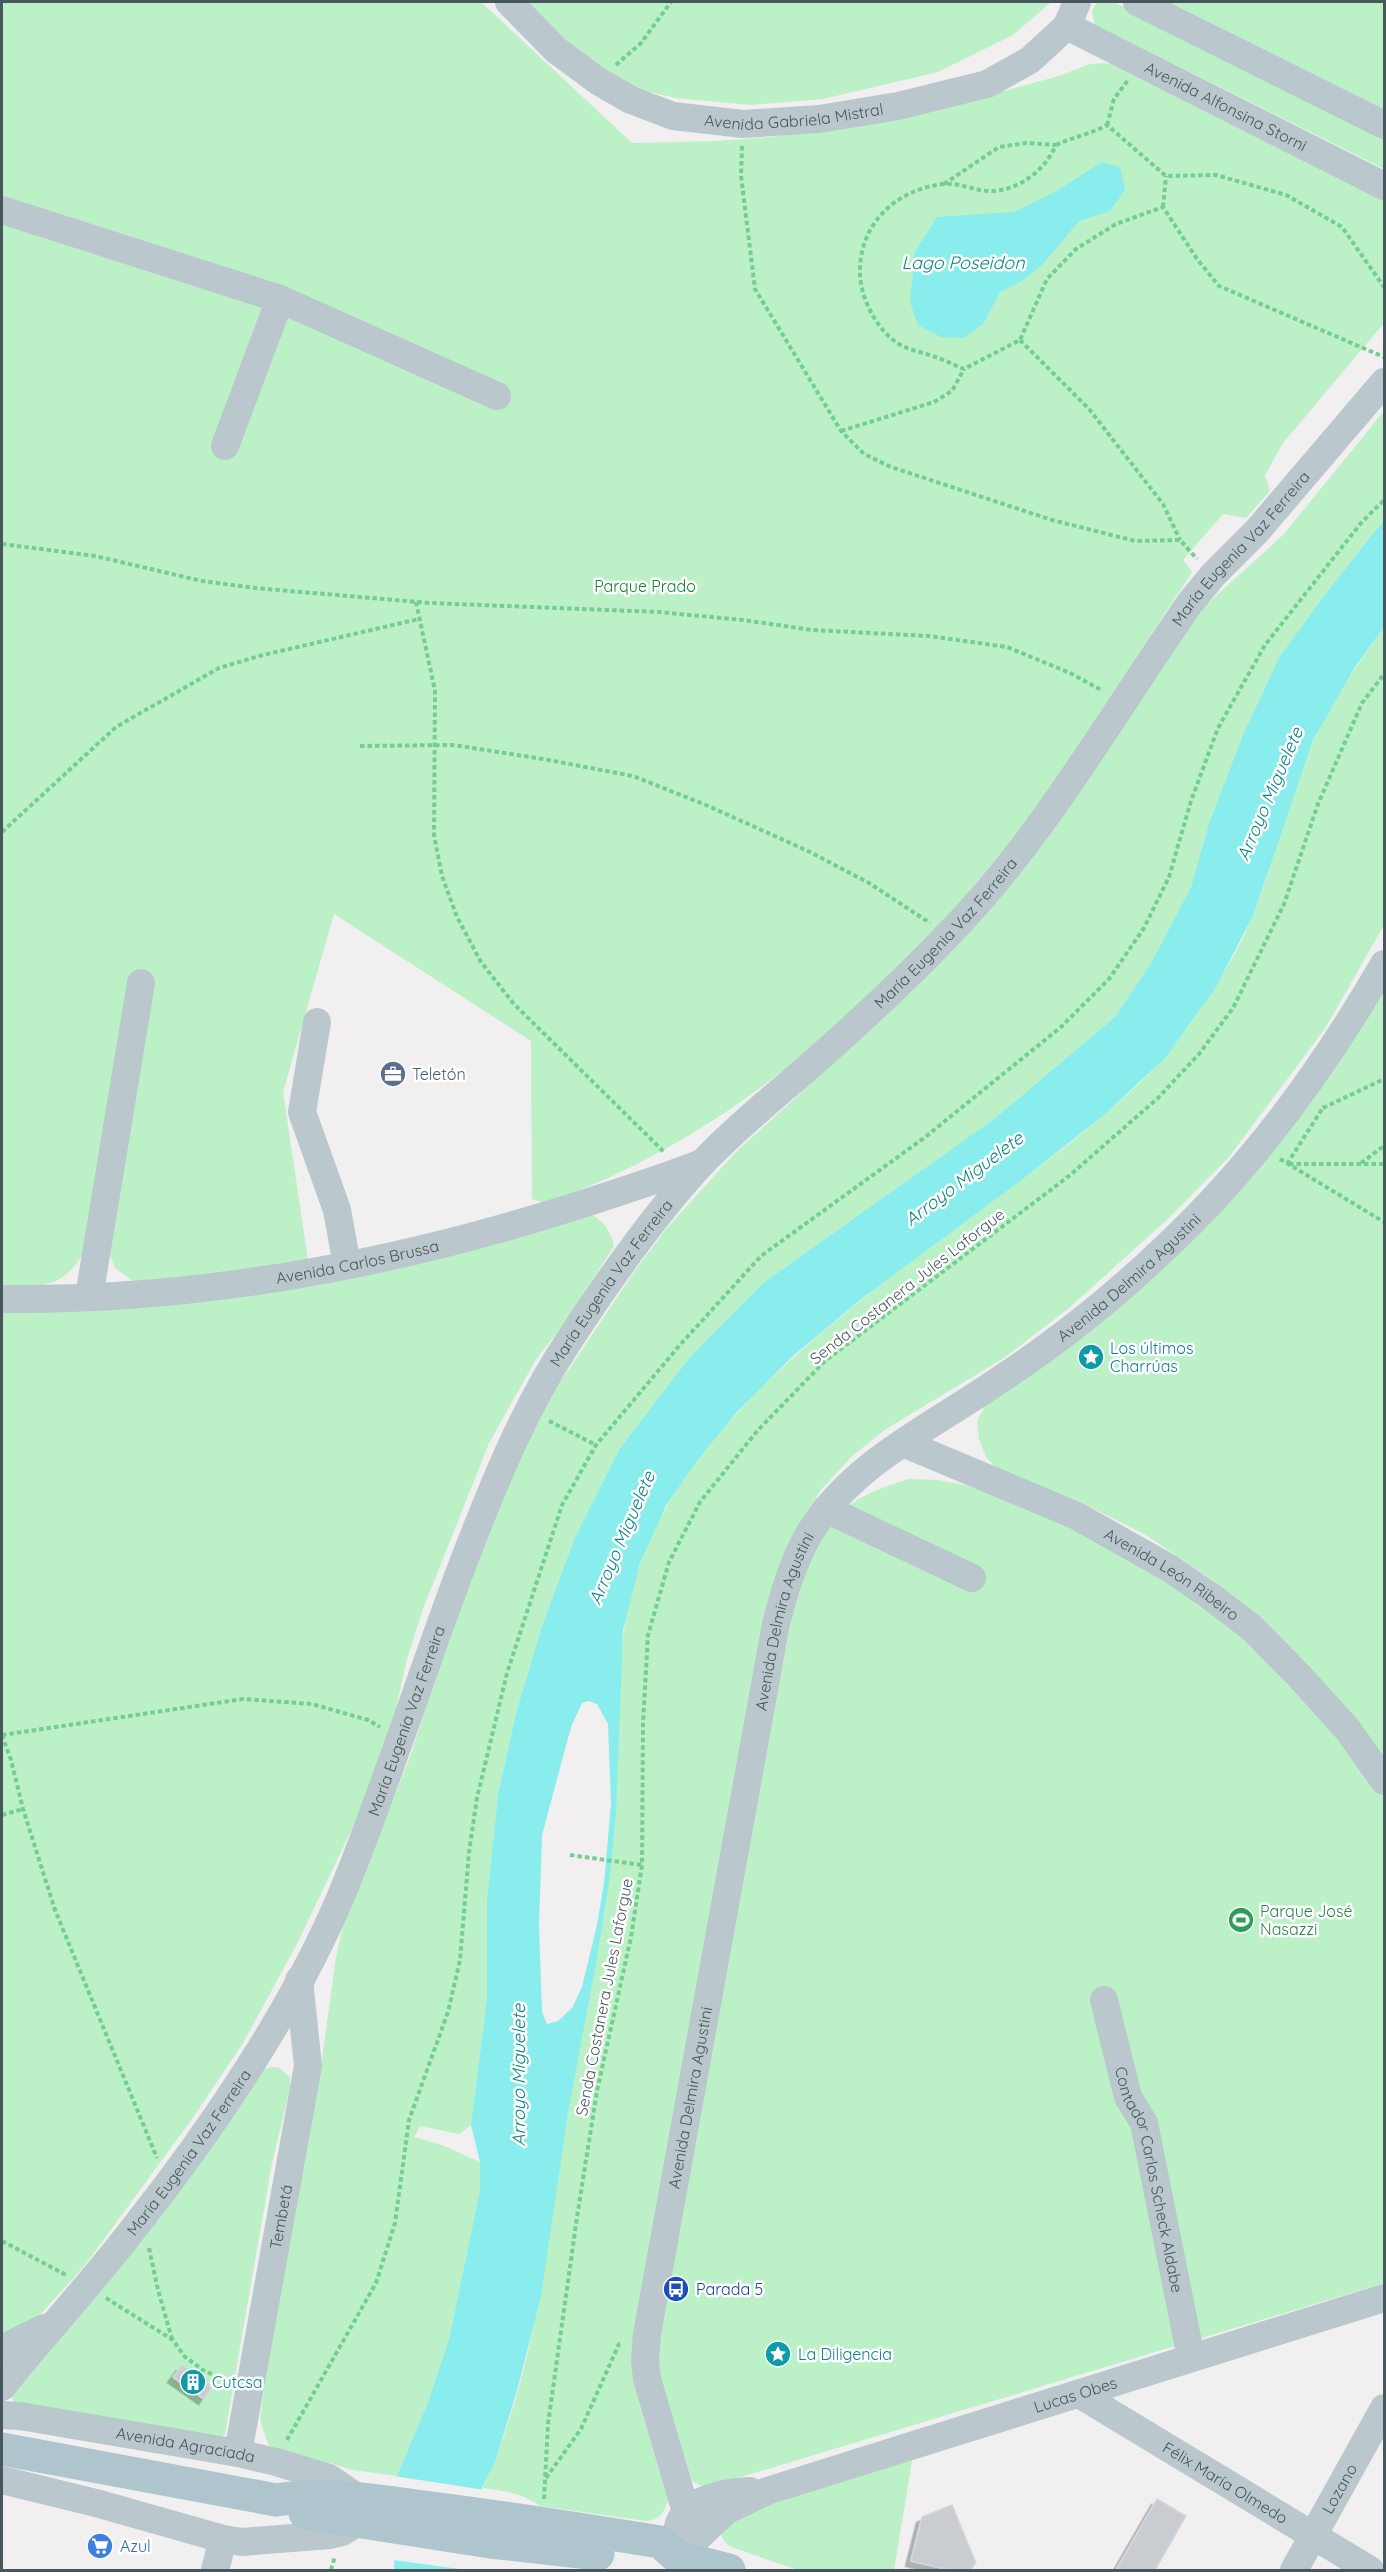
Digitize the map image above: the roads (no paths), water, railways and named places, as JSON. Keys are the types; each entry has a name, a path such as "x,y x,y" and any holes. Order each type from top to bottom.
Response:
{"main road":[{"name":"Avenida Agraciada","path":"2,2449 276,2500 295,2512 359,2511 492,2529 658,2563 729,2571"},
{"name":"Avenida Agraciada","path":"492,2529 543,2523 660,2542 675,2564"}],"street":[{"name":"Avenida Gabriela Mistral","path":"509,2 556,50 598,81 631,100 672,116 743,124 819,119 898,106 987,84 1030,60 1072,14"},
{"path":"1137,2 1384,125"},
{"name":"Avenida Alfonsina Storni","path":"1072,14 1139,64 1384,186"},
{"path":"2,210 280,299 497,396"},
{"path":"225,446 280,299"},
{"name":"María Eugenia Vaz Ferreira","path":"2,2387 168,2184 253,2059 299,1980 339,1900 492,1487 527,1411 567,1342 693,1166 844,1036 948,935 997,880 1040,826 1179,620 1213,575 1257,531 1384,382"},
{"name":"Avenida Delmira Agustini","path":"686,2512 647,2379 645,2360 647,2334 776,1624 784,1590 796,1559 826,1509 870,1466 1042,1352 1106,1301 1167,1247 1215,1199 1261,1147 1311,1082 1350,1025 1384,964"},
{"path":"89,1297 141,983"},
{"path":"317,1022 302,1112 338,1210 347,1265"},
{"name":"Avenida Carlos Brussa","path":"2,1299 89,1297 212,1287 347,1265 516,1225 693,1166"},
{"name":"Avenida León Ribeiro","path":"903,1443 1077,1516 1160,1563 1210,1596 1252,1628 1300,1677 1348,1730 1384,1781"},
{"path":"826,1509 972,1578"},
{"name":"Tembetá","path":"238,2453 308,2066 299,1980"},
{"name":"Contador Carlos Scheck Aldabe","path":"1104,2000 1128,2097 1144,2123 1191,2358"},
{"name":"Lucas Obes","path":"675,2564 727,2510 767,2491 1384,2298"},
{"name":"María Eugenia Vaz Ferreira","path":"2,2349 52,2324"},
{"name":"Félix María Olmedo","path":"1079,2394 1370,2571"},
{"name":"Lozano","path":"1294,2571 1384,2408"},
{"name":"Avenida Agraciada","path":"2,2415 20,2415 238,2453 276,2462 329,2478 359,2511"},
{"path":"2,2480 96,2503 223,2539 242,2542 342,2532 359,2511"},
{"name":"Lucas Obes","path":"686,2512 709,2498 723,2494 767,2491"},
{"path":"675,2564 678,2530 680,2521 686,2512"},
{"path":"215,2571 223,2539"}],"water":[{"name":"Lago Poseidon","path":"1102,162 1120,167 1125,190 1110,211 1079,221 1042,265 1020,282 1000,292 983,324 963,338 941,337 918,325 910,302 915,251 937,217 1014,212 1055,192"},
{"name":"Arroyo Miguelete","path":"1384,522 1384,627 1355,667 1313,740 1253,916 1216,987 1166,1057 1103,1116 860,1300 793,1356 736,1413 696,1462 666,1506 640,1563 623,1630 616,1814 609,1883 568,2113 541,2296 517,2391 495,2462 482,2488 464,2570 394,2570 397,2476 428,2402 449,2339 480,2190 480,2162 471,2125 487,1998 487,1898 498,1795 517,1709 542,1626 575,1537 620,1448 690,1357 763,1283 994,1119 1115,1017 1151,963 1191,887 1209,823 1244,732 1280,656","holes":["589,1701 597,1704 608,1724 611,1804 604,1883 597,1925 582,1987 572,2008 558,2021 547,2024 542,2012 539,1926 542,1835 571,1727 582,1703"]}],"place":[{"name":"Teletón","path":"393,1074"},
{"name":"Los últimos Charrúas","path":"1091,1357"},
{"name":"Parque José Nasazzi","path":"1241,1920"},
{"name":"Parada 5","path":"676,2289"},
{"name":"La Diligencia","path":"778,2354"},
{"name":"Cutcsa","path":"193,2382"},
{"name":"Azul","path":"100,2546"}],"park label":[{"name":"Parque Prado","path":"645,586"}]}
